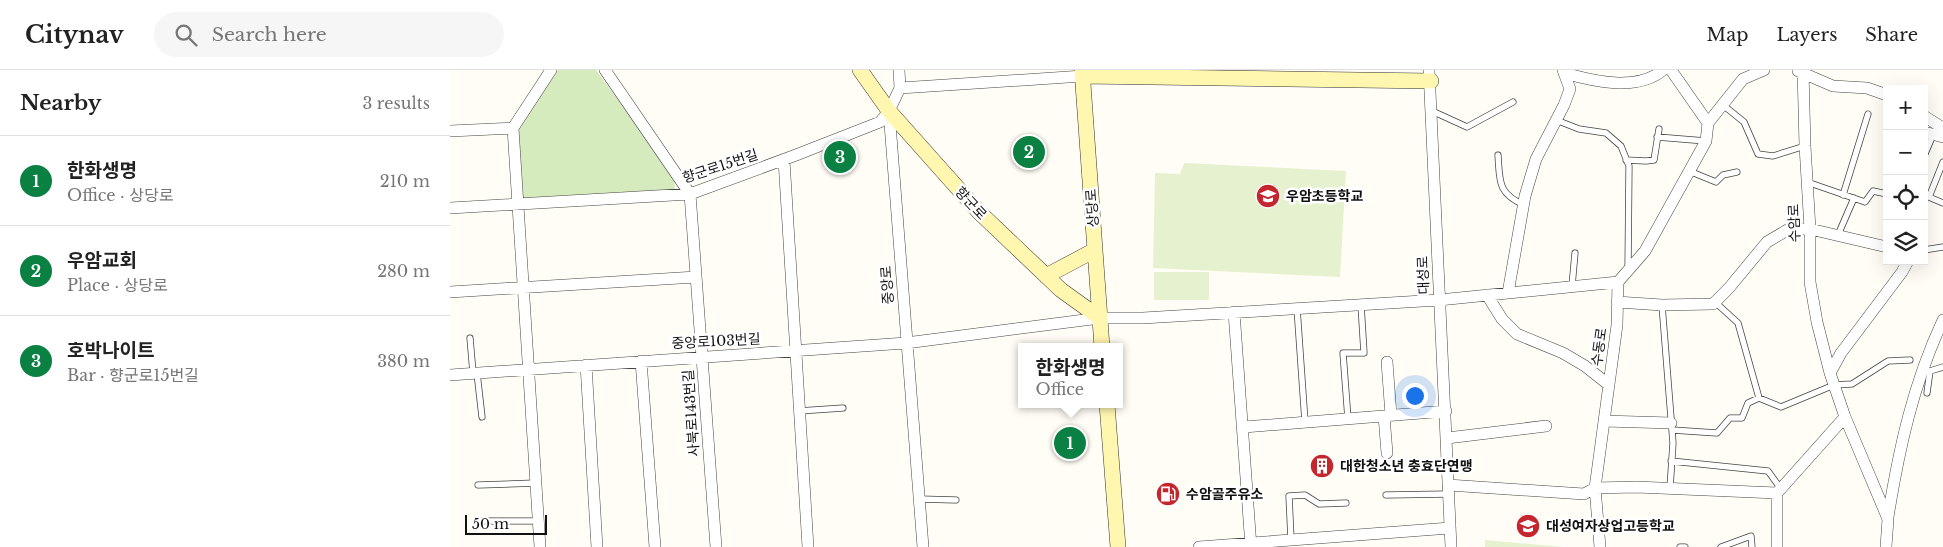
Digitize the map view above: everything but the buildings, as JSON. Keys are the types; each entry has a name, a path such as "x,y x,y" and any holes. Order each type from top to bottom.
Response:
{"street":[{"path":"540,547 512,128 551,70"},
{"path":"605,70 690,194"},
{"name":"향군로","path":"860,70 889,111 979,212 1061,290 1100,318"},
{"path":"898,70 900,88 1083,73 1430,76"},
{"path":"980,70 981,82"},
{"path":"1563,72 1590,80 1630,83 1656,76 1663,70"},
{"path":"1671,70 1708,123"},
{"path":"1618,282 1645,251 1706,141 1708,123 1743,80 1764,70"},
{"path":"1801,71 1833,86 1867,88 1883,94"},
{"name":"수암로","path":"1801,71 1810,229 1810,282 1817,322 1830,373 1845,418 1888,518 1886,547"},
{"path":"1508,293 1524,205 1536,159 1564,105 1570,89 1563,72"},
{"name":"상당로","path":"1083,73 1102,343"},
{"name":"대성로","path":"1430,76 1451,547"},
{"name":"중앙로","path":"900,88 889,111 923,547"},
{"name":"향군로15번길","path":"450,208 690,194 784,160 880,122 889,111"},
{"path":"1928,119 1943,128"},
{"path":"450,131 512,128"},
{"path":"784,160 808,547"},
{"name":"사북로143번길","path":"690,194 716,547"},
{"path":"1618,302 1662,306 1713,304 1729,288 1766,242 1789,229 1810,229 1883,246"},
{"path":"1046,276 1095,250"},
{"path":"1830,373 1841,352 1906,265"},
{"path":"450,292 696,277"},
{"name":"중앙로103번길","path":"450,375 906,343 1100,318 1439,300 1618,282"},
{"name":"수동로","path":"1600,547 1596,488 1617,325 1618,282"},
{"path":"1487,295 1502,319 1517,334 1563,352 1585,366 1608,385"},
{"path":"1234,312 1244,427 1251,545"},
{"path":"1888,518 1899,450 1916,386 1943,322"},
{"path":"641,361 655,547"},
{"path":"1386,452 1387,362"},
{"path":"586,365 597,547"},
{"path":"1107,408 1118,547"},
{"path":"1244,427 1446,410"},
{"path":"1777,547 1779,491 1845,418"},
{"path":"1604,421 1672,427"},
{"path":"1447,438 1546,426"},
{"path":"1448,489 1584,494 1596,488 1636,487 1779,491"},
{"path":"1199,547 1251,545 1291,539 1450,528"}],"lane":[{"path":"1432,111 1467,127 1512,102"},
{"path":"1723,105 1744,122 1758,154 1773,156 1805,146"},
{"path":"1843,195 1868,114"},
{"path":"1556,120 1579,129 1606,133 1621,146 1629,166 1628,271"},
{"path":"1626,160 1654,160 1659,129"},
{"path":"1928,147 1933,135 1943,142"},
{"path":"1658,137 1706,141"},
{"path":"1498,155 1500,186 1510,199 1524,205"},
{"path":"1928,194 1943,162"},
{"path":"1689,171 1716,182 1723,174 1737,172"},
{"path":"1807,182 1865,202 1873,191 1883,192"},
{"path":"1928,196 1943,203"},
{"path":"1838,236 1854,198"},
{"path":"1928,249 1943,247"},
{"path":"1572,286 1575,253"},
{"path":"1715,302 1738,323 1759,398"},
{"path":"1348,419 1343,353 1364,352 1361,305"},
{"path":"1662,306 1672,427 1670,488"},
{"path":"1297,308 1305,422"},
{"path":"470,338 482,417"},
{"path":"1672,427 1717,433 1730,418 1742,418 1748,403 1759,398 1780,407 1834,385 1852,384 1888,362 1910,360"},
{"path":"1927,393 1930,371 1943,367"},
{"path":"799,411 843,408"},
{"path":"1672,461 1768,471 1779,491"},
{"path":"478,485 536,483"},
{"path":"1386,495 1448,489"},
{"path":"1291,539 1289,496 1305,495 1319,504 1346,503"},
{"path":"919,499 956,500"},
{"path":"479,522 538,521"},
{"path":"1721,547 1751,536 1752,547"},
{"path":"1680,547 1685,547"}],"green space":[{"path":"558,70 596,70 674,176 675,190 522,199 518,126"},
{"path":"1184,163 1346,171 1340,277 1153,268 1155,173 1180,174"},
{"path":"1154,272 1209,272 1209,300 1154,300"},
{"path":"1485,540 1564,547 1485,547"}],"place":[{"name":"우암교회","path":"1029,152"},
{"name":"호박나이트","path":"840,157"},
{"name":"우암초등학교","path":"1268,196"},
{"name":"한화생명","path":"1070,443"},
{"name":"대한청소년 충효단연맹","path":"1322,466"},
{"name":"수암골주유소","path":"1168,494"},
{"name":"대성여자상업고등학교","path":"1528,526"}]}
